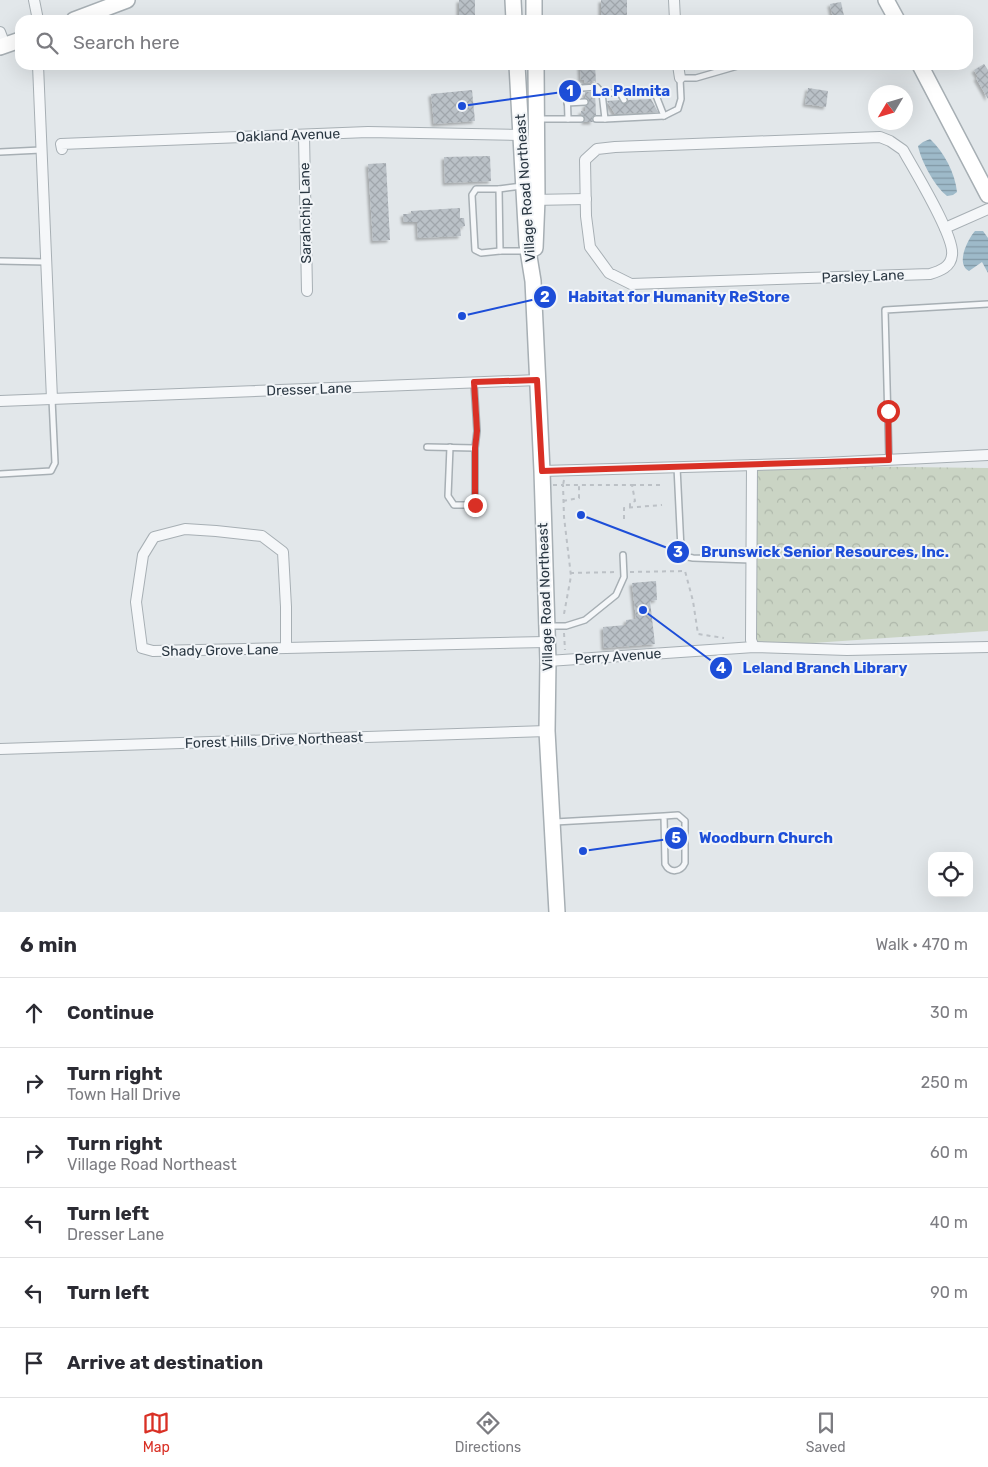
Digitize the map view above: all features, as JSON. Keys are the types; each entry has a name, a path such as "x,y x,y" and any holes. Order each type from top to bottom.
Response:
{"main road":[{"path":"87,15 127,0"},
{"path":"513,0 514,15"},
{"path":"534,0 534,15"},
{"path":"886,0 894,15"},
{"path":"2,41 15,40"},
{"name":"Village Road Northeast","path":"517,70 520,135 528,195 533,282 548,661 547,731 557,912"},
{"name":"Village Road Northeast","path":"533,282 528,250 528,195 536,119 536,70"},
{"path":"923,70 988,194"}],"street":[{"path":"34,0 37,15"},
{"path":"674,0 675,15"},
{"path":"38,70 52,399"},
{"path":"679,70 680,78"},
{"name":"Oakland Avenue","path":"62,149 62,144 368,132 520,135"},
{"name":"Sarahchip Lane","path":"304,135 307,291"},
{"name":"Parsley Lane","path":"880,137 903,150 945,228 952,246 950,262 939,272 930,274 631,284 609,273 590,247 586,216 585,160 597,149 614,146 880,137"},
{"path":"528,195 586,199"},
{"path":"945,228 988,209"},
{"name":"Dresser Lane","path":"0,401 537,380"},
{"path":"542,478 677,467 988,455"},
{"path":"752,465 751,640 754,647"},
{"name":"Shady Grove Lane","path":"286,648 283,552 262,536 184,529 154,537 143,555 136,602 142,648 153,651 286,648 546,642"},
{"name":"Perry Avenue","path":"548,661 754,647 847,650 988,647"},
{"name":"Forest Hills Drive Northeast","path":"0,749 547,731"}],"lane":[{"path":"596,119 649,114 664,116 678,109 681,100 680,78 696,78 724,70"},
{"path":"568,119 567,89 597,87 602,93 605,119"},
{"path":"602,93 655,93 664,116"},
{"path":"620,93 624,100"},
{"path":"639,93 642,100"},
{"path":"568,104 585,102"},
{"path":"596,102 603,102"},
{"path":"536,119 581,119"},
{"path":"0,152 42,150"},
{"path":"528,195 499,189 476,190 472,196 475,250 478,253 528,250"},
{"path":"499,189 500,251"},
{"path":"0,261 46,262"},
{"path":"889,460 885,310 988,304"},
{"path":"450,447 448,496 454,505 475,505 475,448 477,431 474,382"},
{"path":"0,474 51,471 55,463 52,399"},
{"path":"427,447 475,448"},
{"path":"677,467 681,549 683,553 693,558 752,560"},
{"path":"546,626 566,626 585,620 616,595 624,577 623,555"},
{"path":"552,822 678,815 684,820 685,863 680,870 671,871 667,869 665,864 664,816"}],"path":[{"path":"542,478 563,485 660,485"},
{"path":"563,485 571,576 564,614"},
{"path":"563,501 579,498 579,485"},
{"path":"630,507 630,503 636,501 632,485"},
{"path":"624,519 624,508 662,505"},
{"path":"630,572 685,571 693,601 698,634 726,639"},
{"path":"570,573 616,572"},
{"path":"564,630 566,660"}],"green space":[{"path":"752,465 988,468 988,631 754,647"}],"water":[{"path":"930,139 940,150 951,170 957,192 953,195 947,196 942,192 922,159 918,146"},
{"path":"975,231 983,231 988,238 988,273 982,262 969,271 963,263 966,245"}],"building":[{"path":"459,0 475,0 475,15 459,15"},
{"path":"601,0 627,0 627,15 601,15"},
{"path":"841,2 844,15 832,15 830,4"},
{"path":"984,64 988,70 988,99 976,78 978,77 974,70"},
{"path":"580,70 595,70 596,83 595,81 585,83 584,80 581,80"},
{"path":"808,88 828,91 826,107 805,104"},
{"path":"472,90 475,121 434,124 431,94"},
{"path":"585,92 595,92 596,115 592,117 593,122 584,122 585,117 581,115 581,111 585,111 585,106 589,102 585,98"},
{"path":"651,99 658,112 615,114 607,101 619,100 624,104 628,100"},
{"path":"490,156 491,181 445,183 444,157"},
{"path":"386,163 390,240 373,241 368,164"},
{"path":"460,208 460,218 464,218 465,226 460,227 461,236 418,238 417,222 404,222 403,214 411,214 411,211"},
{"path":"656,581 657,600 650,601 655,644 604,648 603,627 626,625 626,620 636,619 632,583"}],"place":[{"name":"La Palmita","path":"462,106"},
{"name":"Habitat for Humanity ReStore","path":"462,316"},
{"name":"Brunswick Senior Resources, Inc.","path":"581,515"},
{"name":"Leland Branch Library","path":"643,610"},
{"name":"Woodburn Church","path":"583,851"}],"route":[{"path":"475,505 475,448 477,431 474,382 537,380 542,471 889,460 888,411"}]}
